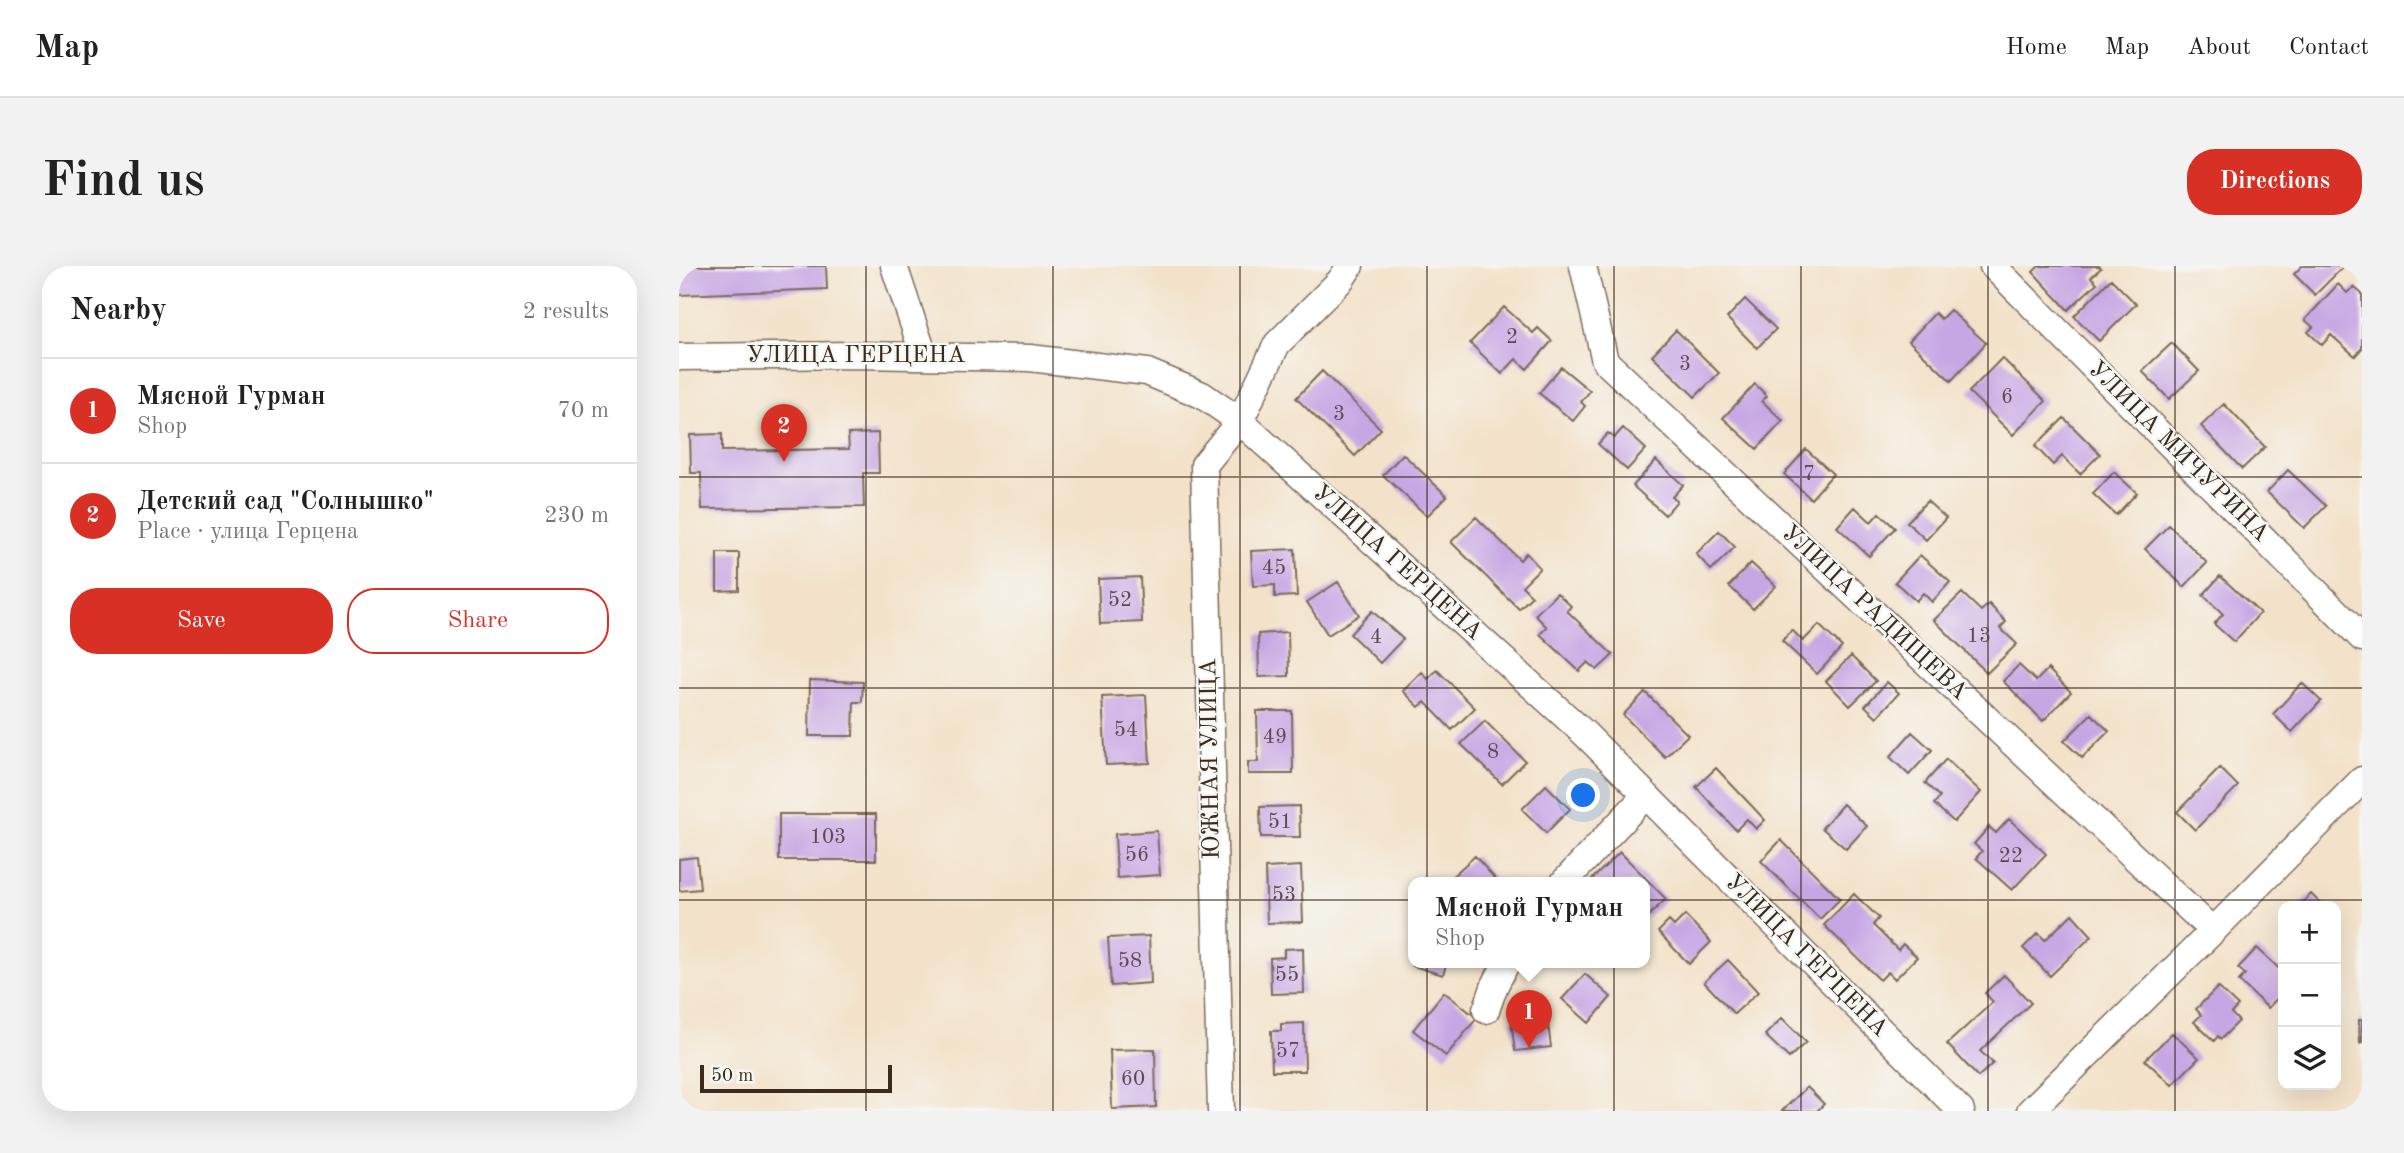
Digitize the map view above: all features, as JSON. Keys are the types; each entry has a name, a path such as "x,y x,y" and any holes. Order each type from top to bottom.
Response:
{"street":[{"path":"894,266 924,356"},
{"name":"ЮЖНАЯ УЛИЦА","path":"1221,1111 1204,465 1240,421 1277,344 1340,281 1350,266"},
{"name":"УЛИЦА РАДИЩЕВА","path":"1583,266 1605,360 2213,931"},
{"name":"УЛИЦА МИЧУРИНА","path":"1993,266 2362,638"},
{"name":"УЛИЦА ГЕРЦЕНА","path":"679,356 1030,358 1147,372 1202,395 1240,421 1584,733 1961,1111"},
{"path":"2030,1111 2362,780"},
{"path":"1569,877 1646,795"},
{"path":"1486,1010 1504,968"}],"building":[{"path":"679,266 826,266 827,289 679,295"},
{"path":"2039,266 2101,268 2091,277 2097,283 2068,310 2033,272"},
{"path":"2302,266 2344,266 2315,295 2294,274"},
{"path":"2111,279 2136,304 2099,341 2074,316"},
{"path":"2338,284 2347,293 2354,287 2362,294 2362,348 2355,356 2331,335 2322,345 2308,332 2313,327 2305,320"},
{"path":"1745,299 1776,329 1757,348 1727,318"},
{"path":"1504,307 1533,333 1538,328 1552,341 1527,369 1516,359 1502,374 1470,343"},
{"path":"1950,310 1986,343 1951,381 1909,341 1935,313 1941,319"},
{"path":"1676,330 1719,373 1695,397 1652,355"},
{"path":"2172,343 2199,371 2169,399 2142,371"},
{"path":"2002,358 2046,401 2013,435 1969,392"},
{"path":"1561,367 1590,391 1581,402 1585,406 1573,421 1539,393"},
{"path":"1322,371 1381,429 1355,456 1296,398"},
{"path":"1755,384 1767,396 1762,401 1783,421 1757,449 1723,418"},
{"path":"2224,404 2265,447 2242,469 2201,426"},
{"path":"2064,418 2100,454 2080,474 2062,456 2053,465 2035,446"},
{"path":"1623,428 1646,449 1627,470 1598,444 1608,433 1614,438"},
{"path":"878,433 879,473 863,473 864,507 702,509 701,473 691,473 690,435 722,434 722,451 849,449 848,434"},
{"path":"1806,449 1833,474 1811,499 1784,474"},
{"path":"1403,454 1447,496 1427,516 1383,475"},
{"path":"1656,460 1683,485 1672,497 1677,501 1665,515 1633,486"},
{"path":"2288,470 2326,506 2304,528 2267,492"},
{"path":"2114,472 2137,493 2116,515 2093,494"},
{"path":"1927,501 1946,518 1926,540 1907,522"},
{"path":"1855,507 1871,522 1879,513 1895,528 1869,556 1837,527"},
{"path":"1476,517 1520,560 1526,553 1540,568 1522,586 1532,596 1519,609 1451,542"},
{"path":"2169,525 2207,563 2184,587 2145,549"},
{"path":"1719,531 1735,547 1711,570 1696,554"},
{"path":"1295,549 1297,596 1275,597 1275,585 1253,586 1251,551"},
{"path":"717,553 739,553 739,590 717,591"},
{"path":"1920,555 1950,582 1932,602 1923,593 1916,601 1895,582"},
{"path":"1751,563 1776,586 1753,609 1729,586"},
{"path":"2220,576 2260,613 2234,642 2214,624 2223,614 2203,595"},
{"path":"1140,577 1142,622 1100,624 1098,579"},
{"path":"1338,582 1359,615 1328,635 1307,602"},
{"path":"1557,593 1571,606 1567,611 1613,655 1597,670 1588,662 1579,671 1540,634 1547,627 1535,615"},
{"path":"1962,593 1981,611 1989,604 2006,622 2000,628 2017,644 1987,673 1934,620"},
{"path":"1372,611 1403,639 1380,663 1350,634"},
{"path":"1819,625 1842,647 1817,674 1782,641 1792,630 1803,641"},
{"path":"1288,632 1289,676 1259,677 1258,634"},
{"path":"1851,656 1876,681 1850,706 1826,681"},
{"path":"2019,665 2036,681 2048,669 2071,692 2043,721 2003,681"},
{"path":"1437,670 1475,708 1452,730 1425,702 1419,707 1403,691 1422,672 1428,679"},
{"path":"810,680 863,682 862,702 854,702 853,736 809,736"},
{"path":"1887,682 1899,693 1877,717 1865,706"},
{"path":"2302,683 2321,701 2292,732 2273,714"},
{"path":"1645,692 1688,735 1665,757 1623,715"},
{"path":"1146,695 1150,763 1106,765 1102,697"},
{"path":"1257,711 1292,711 1293,774 1248,774 1248,762 1258,762"},
{"path":"2091,714 2109,731 2082,758 2064,741"},
{"path":"1485,721 1525,761 1502,784 1461,744"},
{"path":"1912,732 1932,750 1909,775 1890,757"},
{"path":"1946,759 1981,792 1954,822 1934,804 1940,797 1925,783"},
{"path":"1716,768 1765,820 1756,829 1747,819 1736,830 1696,787"},
{"path":"2220,768 2238,786 2195,830 2177,812"},
{"path":"1546,785 1570,809 1546,833 1522,809"},
{"path":"1843,804 1867,826 1846,849 1822,828"},
{"path":"1299,806 1300,837 1261,837 1260,807"},
{"path":"779,814 876,814 876,860 779,860"},
{"path":"2009,819 2046,854 2012,890 1976,858 1982,851 1974,844 1989,827 1996,833"},
{"path":"1157,831 1160,875 1117,878 1115,834"},
{"path":"1781,840 1840,899 1820,919 1761,861"},
{"path":"1620,852 1644,877 1594,877"},
{"path":"1475,856 1494,877 1452,877"},
{"path":"697,857 700,889 679,891 679,859"},
{"path":"1301,866 1303,922 1267,923 1265,868"},
{"path":"1650,883 1666,899 1650,914"},
{"path":"1854,894 1879,918 1873,925 1898,950 1903,944 1917,957 1895,979 1888,972 1880,980 1824,925"},
{"path":"2311,894 2318,901 2304,901"},
{"path":"2072,914 2092,936 2050,976 2023,948 2038,933 2045,940"},
{"path":"1685,915 1711,942 1689,964 1658,932 1669,921 1674,926"},
{"path":"1149,936 1151,983 1111,986 1108,938"},
{"path":"1303,948 1304,993 1271,994 1270,958 1284,957 1284,949"},
{"path":"2257,948 2278,967 2278,997 2268,1008 2239,981 2245,974 2238,968"},
{"path":"1728,960 1758,992 1734,1014 1704,982"},
{"path":"1420,968 1445,968 1443,975"},
{"path":"1585,974 1611,997 1589,1023 1562,999"},
{"path":"2004,975 2031,1003 1980,1051 1993,1063 1978,1077 1947,1044 1993,1002 1985,993"},
{"path":"2218,987 2238,1006 2231,1013 2239,1021 2221,1039 2218,1036 2214,1041 2194,1022 2201,1015 2196,1009"},
{"path":"1444,992 1477,1018 1446,1056 1413,1030"},
{"path":"1547,1016 1551,1047 1515,1051 1511,1021"},
{"path":"1782,1018 1806,1042 1789,1058 1765,1035"},
{"path":"2359,1020 2362,1020 2360,1043"},
{"path":"1304,1023 1305,1071 1272,1071 1271,1031 1281,1031 1281,1024"},
{"path":"2172,1033 2199,1058 2172,1085 2145,1060"},
{"path":"1155,1049 1156,1107 1112,1109 1110,1050"},
{"path":"1807,1087 1824,1104 1817,1111 1782,1111"}],"place":[{"name":"Детский сад \"Солнышко\"","path":"784,462"},
{"name":"Мясной Гурман","path":"1529,1048"}]}
